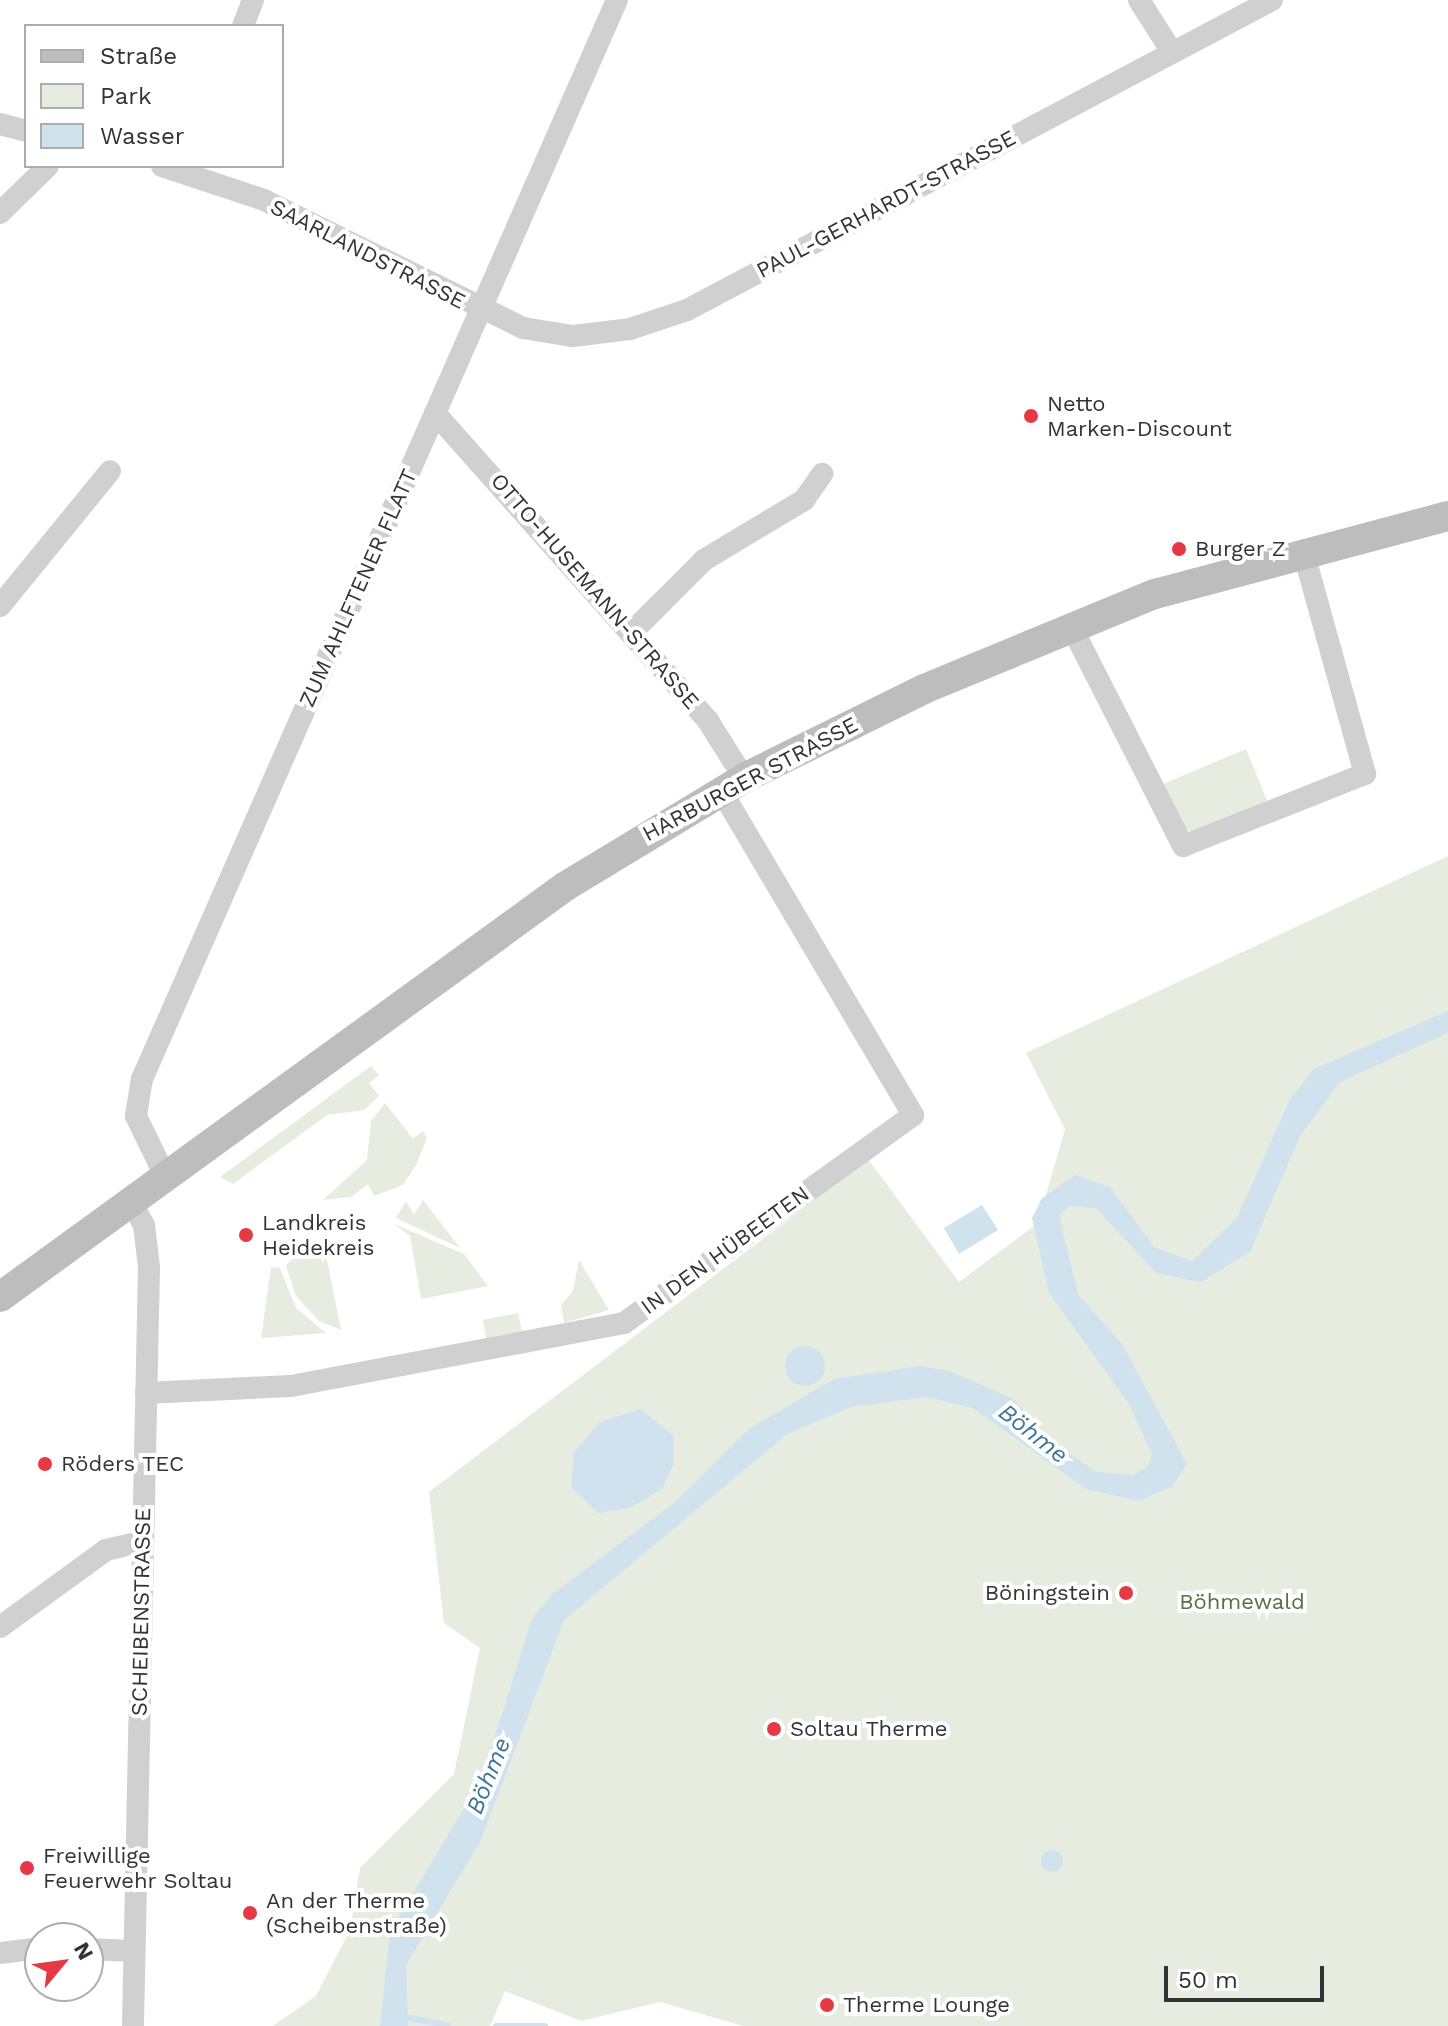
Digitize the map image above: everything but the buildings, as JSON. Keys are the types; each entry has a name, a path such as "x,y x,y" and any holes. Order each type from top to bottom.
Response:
{"main road":[{"name":"HARBURGER STRASSE","path":"0,1297 566,886 733,784 1071,626 1303,550 1448,516"}],"street":[{"path":"244,24 253,0"},
{"name":"ZUM AHLFTENER FLATT","path":"165,1176 136,1116 142,1079 435,413 483,312 617,0"},
{"path":"1139,0 1172,52"},
{"name":"PAUL-GERHARDT-STRASSE","path":"483,312 573,336 630,329 687,310 1272,0"},
{"path":"0,124 24,130"},
{"path":"0,213 46,168"},
{"name":"SAARLANDSTRASSE","path":"192,170 335,232 483,312"},
{"name":"OTTO-HUSEMANN-STRASSE","path":"435,413 631,633 733,784"},
{"path":"0,606 110,471"},
{"path":"631,633 704,560 804,500 822,474"},
{"path":"1071,626 1183,846 1365,774 1303,550"},
{"name":"IN DEN HÜBEETEN","path":"146,1393 291,1386 624,1323 913,1115 733,784"},
{"name":"SCHEIBENSTRASSE","path":"131,1201 149,1245 132,1951 133,2026"},
{"path":"0,1627 106,1550 142,1542"},
{"path":"0,1953 24,1950"},
{"path":"104,1950 132,1951"}],"green space":[{"path":"1246,749 1269,805 1199,833 1185,829 1163,784"},
{"name":"Böhmewald","path":"1448,856 1448,2026 743,2026 660,2002 581,2021 505,1991 490,2026 273,2026 316,1996 350,1930 360,1868 454,1774 480,1648 444,1623 429,1492 868,1159 959,1282 1038,1223 1065,1129 1026,1053"},
{"path":"371,1066 379,1075 369,1083 379,1096 364,1110 327,1115 233,1184 220,1177"},
{"path":"385,1103 413,1139 423,1131 427,1138 416,1165 403,1185 374,1196 368,1184 351,1197 323,1200 367,1160 371,1121"},
{"path":"423,1200 460,1248 396,1218 406,1201 414,1215"},
{"path":"394,1224 464,1254 488,1286 421,1299 410,1236"},
{"path":"303,1245 327,1260 341,1330 319,1321 296,1296 286,1266"},
{"path":"579,1260 609,1310 564,1323 561,1305 573,1291"},
{"path":"271,1267 280,1268 296,1308 326,1333 261,1338"},
{"path":"518,1313 522,1331 486,1338 483,1320"}],"water":[{"name":"Böhme","path":"1448,1011 1448,1033 1340,1082 1300,1136 1250,1252 1201,1282 1156,1273 1096,1208 1070,1206 1059,1215 1078,1294 1122,1344 1187,1464 1173,1486 1139,1501 1086,1489 973,1408 927,1397 851,1407 787,1434 564,1620 480,1842 406,1965 408,2026 380,2026 390,1932 481,1780 532,1619 551,1595 673,1504 749,1429 834,1379 920,1366 949,1371 1012,1398 1050,1440 1096,1472 1134,1475 1148,1466 1152,1454 1129,1404 1049,1293 1032,1218 1042,1198 1075,1175 1110,1187 1155,1248 1192,1261 1237,1218 1290,1099 1314,1069"},
{"path":"982,1205 998,1230 959,1254 944,1228"},
{"path":"805,1346 819,1352 825,1366 819,1380 805,1386 791,1380 785,1366 791,1352"},
{"path":"641,1409 674,1436 673,1465 662,1489 630,1508 598,1513 571,1487 574,1452 600,1422"},
{"path":"1048,1850 1056,1850 1063,1861 1056,1872 1048,1872 1041,1865 1041,1857"}],"waterway":[{"path":"401,2016 448,2026"},
{"path":"496,2026 545,2026"}],"place":[{"name":"Netto Marken-Discount","path":"1031,416"},
{"name":"Burger Z","path":"1179,549"},
{"name":"Landkreis Heidekreis","path":"246,1235"},
{"name":"Röders TEC","path":"45,1464"},
{"name":"Böningstein","path":"1126,1593"},
{"name":"Soltau Therme","path":"774,1729"},
{"name":"Freiwillige Feuerwehr Soltau","path":"27,1868"},
{"name":"An der Therme (Scheibenstraße)","path":"250,1913"},
{"name":"Therme Lounge","path":"827,2005"}]}
